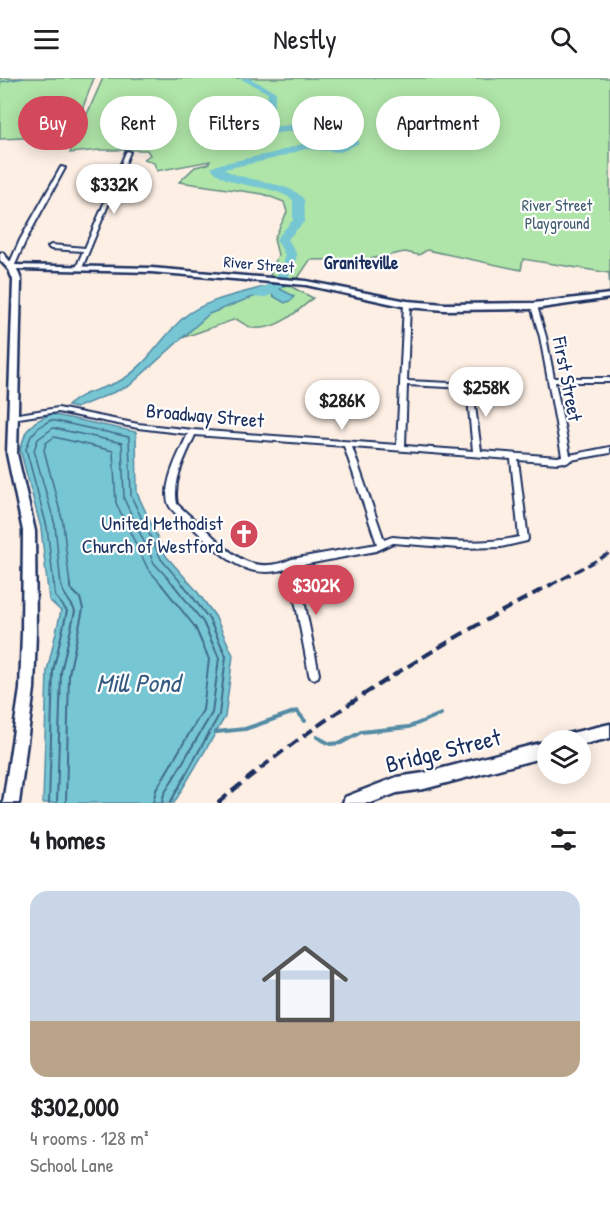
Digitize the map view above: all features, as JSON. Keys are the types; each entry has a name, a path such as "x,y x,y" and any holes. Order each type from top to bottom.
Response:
{"main road":[{"path":"0,255 11,267 17,280 12,417 14,471 29,539 30,632 27,689 11,803"},
{"name":"River Street","path":"11,267 151,270 290,282 325,286 407,304 457,307 534,306 610,296"},
{"path":"591,735 610,731"},
{"name":"Bridge Street","path":"351,803 397,785 424,781 537,751"}],"street":[{"path":"79,268 128,152"},
{"path":"11,267 23,240 63,168"},
{"path":"51,247 86,250"},
{"path":"401,447 407,304"},
{"name":"First Street","path":"534,306 543,337 567,459"},
{"path":"551,380 610,380"},
{"path":"405,383 470,386 477,452"},
{"name":"Broadway Street","path":"12,417 58,410 138,426 193,432 567,459 610,450"},
{"path":"193,432 175,477 171,496 173,504 240,563 261,569 281,568 292,563 376,548 381,543 392,540 459,545 501,544 524,539 514,456"},
{"path":"347,444 381,543"},
{"path":"292,563 314,674"}],"green space":[{"path":"0,78 94,78 87,96 18,96 18,138 0,139"},
{"name":"River Street Playground","path":"103,78 610,78 610,293 609,273 523,259 521,270 427,250 419,255 405,252 369,259 310,260 298,278 269,278 278,255 274,239 287,212 284,202 263,194 179,182 195,167 208,164 210,161 157,171 154,163 144,159 150,155 147,150 177,150 177,96 100,96 100,150 70,153 71,150 88,150 88,112"},
{"path":"286,284 313,298 278,324 253,328 236,319 182,338 208,314 253,296 282,292 280,289"}],"water":[{"path":"275,284 286,284 280,289 294,296 292,300 285,303 273,296 271,292 209,314 129,386 76,408 68,406 87,393 118,382 133,372 192,311 214,301"},
{"name":"Mill Pond","path":"50,414 136,432 137,493 166,556 215,616 233,655 225,717 174,803 43,803 47,671 61,611 49,600 41,528 20,449 26,432 35,422"}],"waterway":[{"path":"0,82 23,78"},
{"path":"243,78 272,92 270,106 254,120 254,131 307,126 322,127 346,132 354,143 336,150 305,146 273,156 216,168 233,178 293,194 299,200 299,221 282,239 291,255 287,270 278,284 259,294"},
{"path":"216,732 245,729 297,711 305,721"},
{"path":"317,737 330,744 341,743 361,732 409,727 441,714"}],"railway":[{"path":"549,586 610,553"},
{"path":"218,803 297,741 379,684 552,584"}],"place":[{"name":"United Methodist Church of Westford","path":"244,534"}],"district":[{"name":"Graniteville","path":"361,262"}]}
